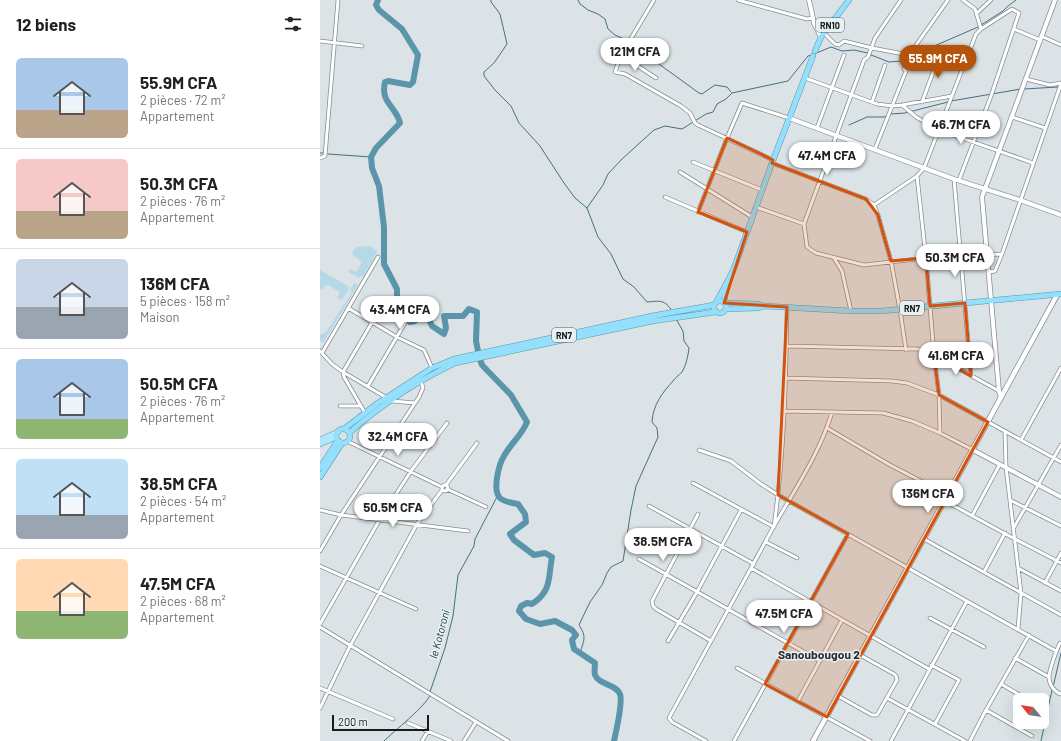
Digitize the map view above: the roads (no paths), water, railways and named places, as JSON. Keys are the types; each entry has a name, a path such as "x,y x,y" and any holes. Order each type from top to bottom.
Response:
{"highway":[{"name":"RN10","path":"716,303 733,271 746,232 814,54 823,35 849,0"},
{"name":"RN10","path":"725,306 726,285"},
{"name":"RN7","path":"679,314 721,301 725,306 757,308 764,306 851,311 900,310 1059,295"},
{"path":"715,312 716,303"},
{"name":"RN7","path":"349,433 366,418 421,381 455,363 472,357 667,316 715,312 720,314 724,312 725,306"},
{"name":"RN7","path":"340,439 344,429 387,397 432,368 454,359 472,357"},
{"path":"320,468 340,439 350,438 349,433 344,429"},
{"path":"320,477 340,439"}],"main road":[{"path":"813,741 1059,295"},
{"path":"320,440 340,439"},
{"path":"320,444 340,439"}],"street":[{"path":"320,157 325,156 338,0"},
{"path":"654,0 620,55 615,72 625,74 681,106 690,114 698,125 773,162 866,199 874,206 878,214 891,261 906,350"},
{"path":"738,0 807,19 812,18"},
{"path":"810,0 812,18 823,35 835,44 839,45 844,41 871,50 909,55"},
{"path":"901,0 875,38 868,57 864,60 804,224 807,247 816,253 864,265 926,258 1002,254"},
{"path":"875,150 906,71 904,69 907,59 948,0"},
{"path":"963,0 975,9 981,23 981,28"},
{"path":"977,13 992,0"},
{"path":"1001,398 999,391 982,197 1055,0"},
{"path":"874,206 917,176 924,168 976,34 981,28 1012,9 1020,13 974,142 956,180 971,376"},
{"path":"1014,29 1061,45"},
{"path":"320,41 362,46"},
{"path":"922,102 941,51"},
{"path":"620,55 656,78"},
{"path":"817,128 844,55"},
{"path":"872,102 885,65"},
{"path":"805,78 872,102 893,106 952,96"},
{"path":"989,272 994,271 1002,254 1061,83 1050,85 1026,79"},
{"path":"698,212 742,103 790,118 956,180 1020,200 1061,215"},
{"path":"902,105 916,117 939,130 1033,164"},
{"path":"1012,117 1045,128"},
{"path":"693,162 762,190"},
{"path":"680,172 752,217"},
{"path":"917,176 926,258 934,355 940,395 940,433"},
{"path":"666,197 746,232"},
{"path":"756,207 804,224"},
{"path":"378,257 321,352 332,364 343,372 392,401 415,403"},
{"path":"834,258 842,271 851,311"},
{"path":"365,413 344,377 343,372 381,307"},
{"path":"774,527 783,449 787,307"},
{"path":"348,308 397,337 424,350 432,368"},
{"path":"368,386 405,323"},
{"path":"786,346 906,350 918,349 934,355 999,391"},
{"path":"1021,440 1061,368"},
{"path":"785,378 892,381 907,383 940,395 1061,462"},
{"path":"320,551 341,515 415,403 423,388 421,381"},
{"path":"340,406 361,406"},
{"path":"784,411 883,413 912,421 940,433 1061,497"},
{"path":"706,741 672,722 669,718 828,428 832,412"},
{"path":"320,624 380,519 411,471 447,423"},
{"path":"828,428 890,465 948,496"},
{"path":"1005,432 1006,467 1013,538 1021,593 1018,629"},
{"path":"340,439 411,471 442,488 447,487 486,508"},
{"path":"447,487 477,443"},
{"path":"1013,529 1061,445"},
{"path":"699,450 731,461 778,495 1056,651"},
{"path":"972,516 1000,464"},
{"path":"693,483 774,527"},
{"path":"320,708 350,646 417,524 442,488"},
{"path":"1010,500 1061,526"},
{"path":"945,501 1061,563"},
{"path":"649,506 754,564"},
{"path":"320,510 341,515 468,531"},
{"path":"668,641 697,592 741,510"},
{"path":"698,514 652,601 656,610 711,641"},
{"path":"734,741 848,534"},
{"path":"984,572 1005,534"},
{"path":"924,539 1061,615"},
{"path":"766,542 796,558"},
{"path":"1045,583 1061,553"},
{"path":"639,559 820,661"},
{"path":"320,566 416,609"},
{"path":"751,568 929,669"},
{"path":"1018,568 1061,591"},
{"path":"891,741 967,601"},
{"path":"930,618 984,647"},
{"path":"798,702 842,620"},
{"path":"320,627 507,741"},
{"path":"970,741 1029,635"},
{"path":"1060,643 1056,651 1049,677 1053,688 1056,692 1061,694"},
{"path":"838,696 872,716 877,715 897,680 896,676 860,655"},
{"path":"1015,658 1049,677"},
{"path":"931,665 959,680 935,724"},
{"path":"737,668 870,741"},
{"path":"1001,684 1016,693"},
{"path":"320,688 393,720"},
{"path":"887,698 965,741"},
{"path":"986,710 1032,736"},
{"path":"464,741 476,722"},
{"path":"408,723 451,741"},
{"path":"422,741 428,731"}],"waterway":[{"path":"378,0 376,5 379,10 402,29 418,55 413,82 410,85 388,81 385,82 384,89 386,100 395,112 400,123 376,148 371,157 372,168 379,186 384,227 384,264 397,289 397,305 403,317 410,322 415,321 418,318 418,310 421,307 425,311 432,326 444,334 446,328 444,316 463,316 469,309 477,312 476,341 482,365 511,395 527,422 502,460 496,483 500,498 508,502 518,504 525,514 526,522 510,534 514,540 534,555 545,553 552,557 548,584 543,594 532,604 527,603 521,606 519,611 526,619 540,624 555,621 572,630 576,635 572,640 574,649 595,663 595,675 600,681 618,691 620,694 621,703 614,741"},
{"path":"491,0 500,14 507,44 494,63 484,72 484,76 511,106 519,123 540,146 575,198 587,208 598,237 611,254 623,279 634,287 647,302 658,301 667,304 672,311"},
{"path":"578,0 580,4 588,10 605,19 608,29 615,35 633,43 652,59 699,93 702,94 715,85 727,87 731,92"},
{"path":"981,25 1003,11 1016,0"},
{"path":"871,55 889,62 902,61 912,63 932,47 978,27"},
{"path":"814,54 831,47 842,51 854,50 868,53"},
{"path":"587,208 603,185 608,174 654,130 665,126 682,129 706,114 713,112 717,104 726,99 732,93 788,81 808,56 811,55"},
{"path":"1024,89 1058,87"},
{"path":"951,101 1021,89"},
{"path":"891,114 905,113 948,102"},
{"path":"849,125 867,117 884,117 888,115"},
{"path":"328,154 371,157"},
{"path":"580,653 584,636 579,625 590,602 602,585 611,567 623,561 636,486 658,437 657,428 652,422 654,410 662,395 682,372 687,361 689,348 684,341 683,331 676,319"},
{"name":"le Kotoroni","path":"430,692 445,648 453,616 458,575 474,546 475,539 498,495"},
{"path":"1053,687 1061,653"},
{"path":"1041,741 1052,690"},
{"name":"le Kotoroni","path":"384,741 416,712 430,695"}],"district":[{"name":"Sanoubougou 2","path":"819,654"}]}
